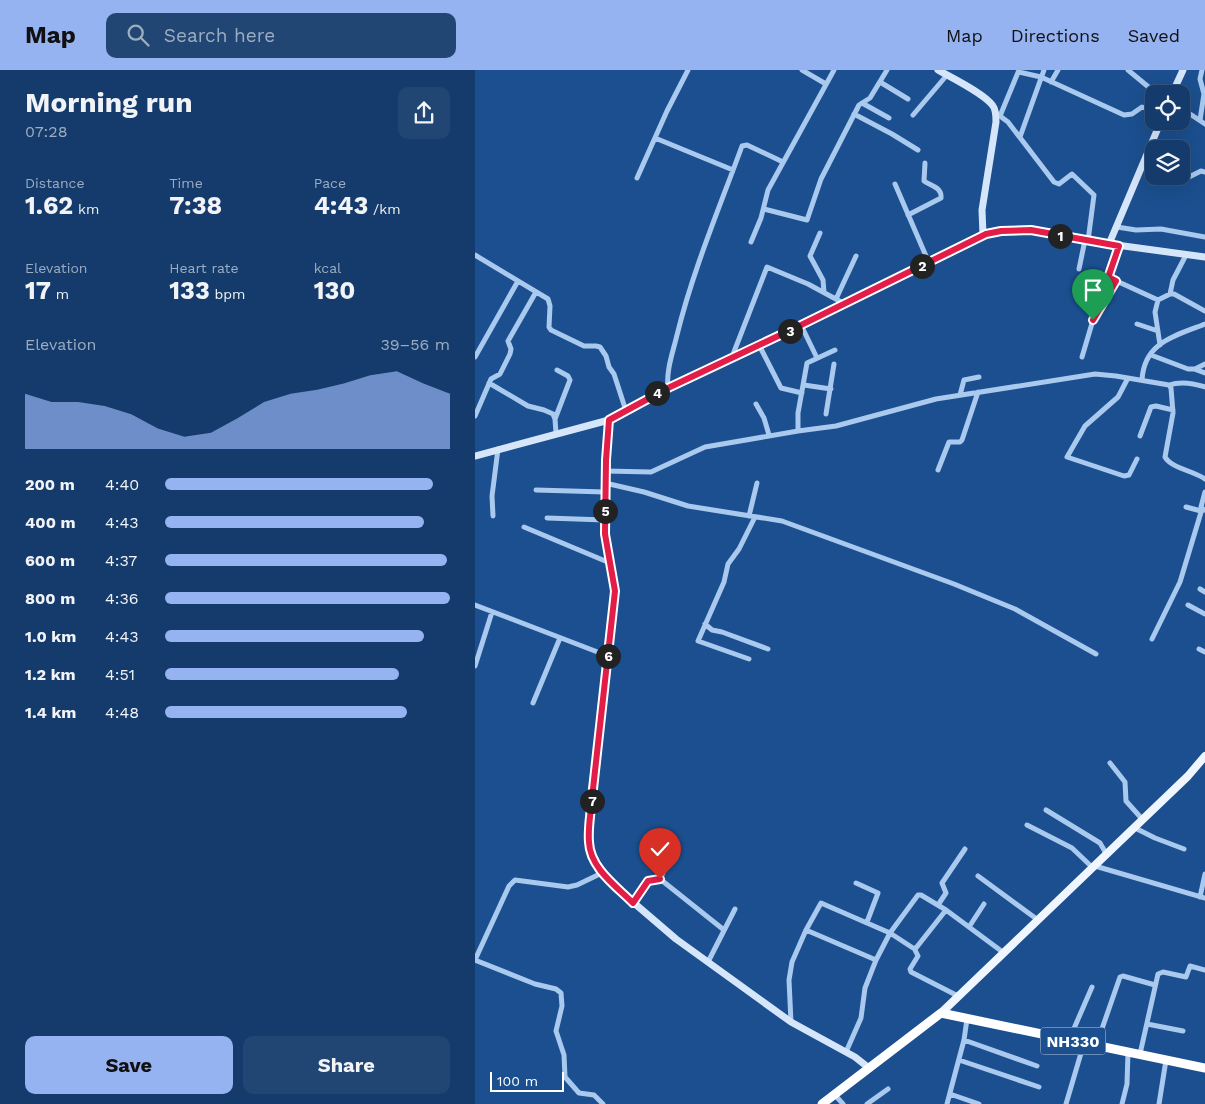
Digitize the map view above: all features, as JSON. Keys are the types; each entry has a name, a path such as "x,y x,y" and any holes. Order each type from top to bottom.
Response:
{"highway":[{"name":"NH330","path":"941,1013 1205,1068"},
{"path":"822,1104 941,1013"}],"main road":[{"path":"938,70 988,100 998,114 982,210 983,235"},
{"path":"1176,85 1183,70"},
{"path":"1109,244 1145,169"},
{"path":"475,456 609,420 668,388 845,304 983,235 1001,231 1031,230 1086,241 1205,257"},
{"path":"609,420 605,483 605,534 615,591 589,832 590,852 593,860 602,873 633,903 676,940 791,1022 864,1062 869,1068"},
{"path":"941,1013 1135,828 1188,776 1205,756"}],"street":[{"path":"637,178 688,70"},
{"path":"802,70 826,84"},
{"path":"751,242 764,209 768,190 834,70"},
{"path":"764,209 807,220 824,174 854,114 859,105 870,98 887,70"},
{"path":"1019,137 1044,70"},
{"path":"1051,82 1058,70"},
{"path":"1128,70 1146,85"},
{"path":"1202,70 1200,79 1203,94 1203,122"},
{"path":"1079,269 1094,195 1072,174 1059,184 1054,182 1008,122 998,114 1019,71 1041,77 1127,115 1142,107 1145,108"},
{"path":"913,115 947,75"},
{"path":"880,82 908,99"},
{"path":"862,103 889,118"},
{"path":"854,114 918,150"},
{"path":"1190,114 1203,122"},
{"path":"655,138 733,170"},
{"path":"668,388 668,373 684,308 700,256 742,146 744,145 783,162"},
{"path":"908,215 941,198 939,190 924,181 925,163"},
{"path":"1190,176 1201,171 1205,172"},
{"path":"895,184 929,263"},
{"path":"1117,227 1136,230 1161,229 1205,237"},
{"path":"820,233 809,256 823,280 824,292"},
{"path":"1119,246 1109,275 1110,278 1158,300"},
{"path":"475,255 549,301 551,330 584,346 600,347 606,356 609,368 614,374 626,411"},
{"path":"1170,294 1173,280 1186,255"},
{"path":"836,299 856,256"},
{"path":"732,357 765,268 768,267 824,292 845,304"},
{"path":"475,356 518,281"},
{"path":"1082,357 1093,320 1116,281"},
{"path":"475,416 491,379 500,374 510,354 511,349 508,341 536,292"},
{"path":"1160,345 1155,312 1158,300 1174,294 1205,311"},
{"path":"1137,324 1158,331"},
{"path":"1142,380 1146,363 1160,345 1173,335 1205,324"},
{"path":"801,325 817,358"},
{"path":"759,344 781,388 802,393"},
{"path":"798,430 797,412 804,386 807,364 835,350"},
{"path":"1151,355 1188,369 1205,373"},
{"path":"827,414 834,364"},
{"path":"1194,369 1205,364"},
{"path":"556,433 555,419 570,380 568,376 557,370"},
{"path":"606,471 651,472 705,447 798,430 836,426 936,399 1090,375 1128,378 1169,385 1180,383 1195,384 1205,387"},
{"path":"961,395 964,380 979,377"},
{"path":"1128,378 1118,397 1085,426 1067,457 1126,476 1137,459"},
{"path":"489,383 528,406 550,412 555,419"},
{"path":"1169,385 1171,388 1173,410 1165,457 1171,463 1205,479"},
{"path":"804,386 831,389"},
{"path":"937,470 949,442 960,442 962,440 978,392"},
{"path":"756,404 764,418 769,435"},
{"path":"1139,436 1151,407 1156,406 1173,410"},
{"path":"493,516 492,496 498,449"},
{"path":"605,483 644,492 688,506 783,521 954,584 1024,613 1096,654"},
{"path":"749,659 699,642 698,640 724,582 728,564 739,548 752,517 757,483"},
{"path":"536,490 605,492"},
{"path":"1152,639 1180,582 1203,510 1201,503 1205,492"},
{"path":"1186,507 1203,510"},
{"path":"547,518 605,520"},
{"path":"524,527 610,563"},
{"path":"1199,588 1205,592"},
{"path":"475,605 608,656"},
{"path":"1188,605 1205,614"},
{"path":"475,666 492,612"},
{"path":"705,624 712,630 768,648"},
{"path":"533,703 559,638"},
{"path":"1199,649 1205,652"},
{"path":"1110,763 1125,782 1126,801 1143,820"},
{"path":"1047,810 1100,843 1107,854"},
{"path":"1027,825 1072,848 1094,867 1203,898 1205,874"},
{"path":"1135,828 1184,849"},
{"path":"938,905 946,893 943,883 965,849"},
{"path":"660,879 664,872"},
{"path":"602,873 577,885 567,887 515,880 509,886 475,960 535,984 556,989 561,993 562,1006 557,1031 564,1055 565,1077 579,1093 593,1095 603,1104"},
{"path":"978,876 1038,920"},
{"path":"633,903 648,881 660,879 725,930"},
{"path":"856,883 878,893 867,922"},
{"path":"846,1052 858,1026 865,988 875,960 890,933 918,895 924,896 946,910 1004,953"},
{"path":"791,1022 789,980 791,969 806,930 821,903 890,933 914,948 918,956 910,968 911,972 958,996"},
{"path":"969,927 985,904"},
{"path":"708,962 735,909"},
{"path":"914,948 916,948 946,910"},
{"path":"806,930 875,960"},
{"path":"1140,1054 1155,985 1160,972 1184,977 1187,976 1190,966 1205,970"},
{"path":"1096,1046 1119,977 1123,976 1155,985"},
{"path":"1069,1040 1091,987"},
{"path":"947,1104 964,1040 967,1019"},
{"path":"1147,1024 1183,1031"},
{"path":"964,1040 1037,1066"},
{"path":"1073,1104 1066,1103 1084,1043"},
{"path":"1122,1104 1127,1084 1128,1052"},
{"path":"959,1060 1039,1087"},
{"path":"1159,1104 1166,1060"},
{"path":"867,1104 887,1089"},
{"path":"834,1094 843,1104"},
{"path":"950,1094 979,1104"}],"route":[{"path":"660,879 648,881 633,903 602,873 593,860 589,843 591,807 615,591 605,534 606,460 609,420 668,388 991,232 1031,230 1119,246 1109,275 1110,278 1116,281 1093,320"}]}
